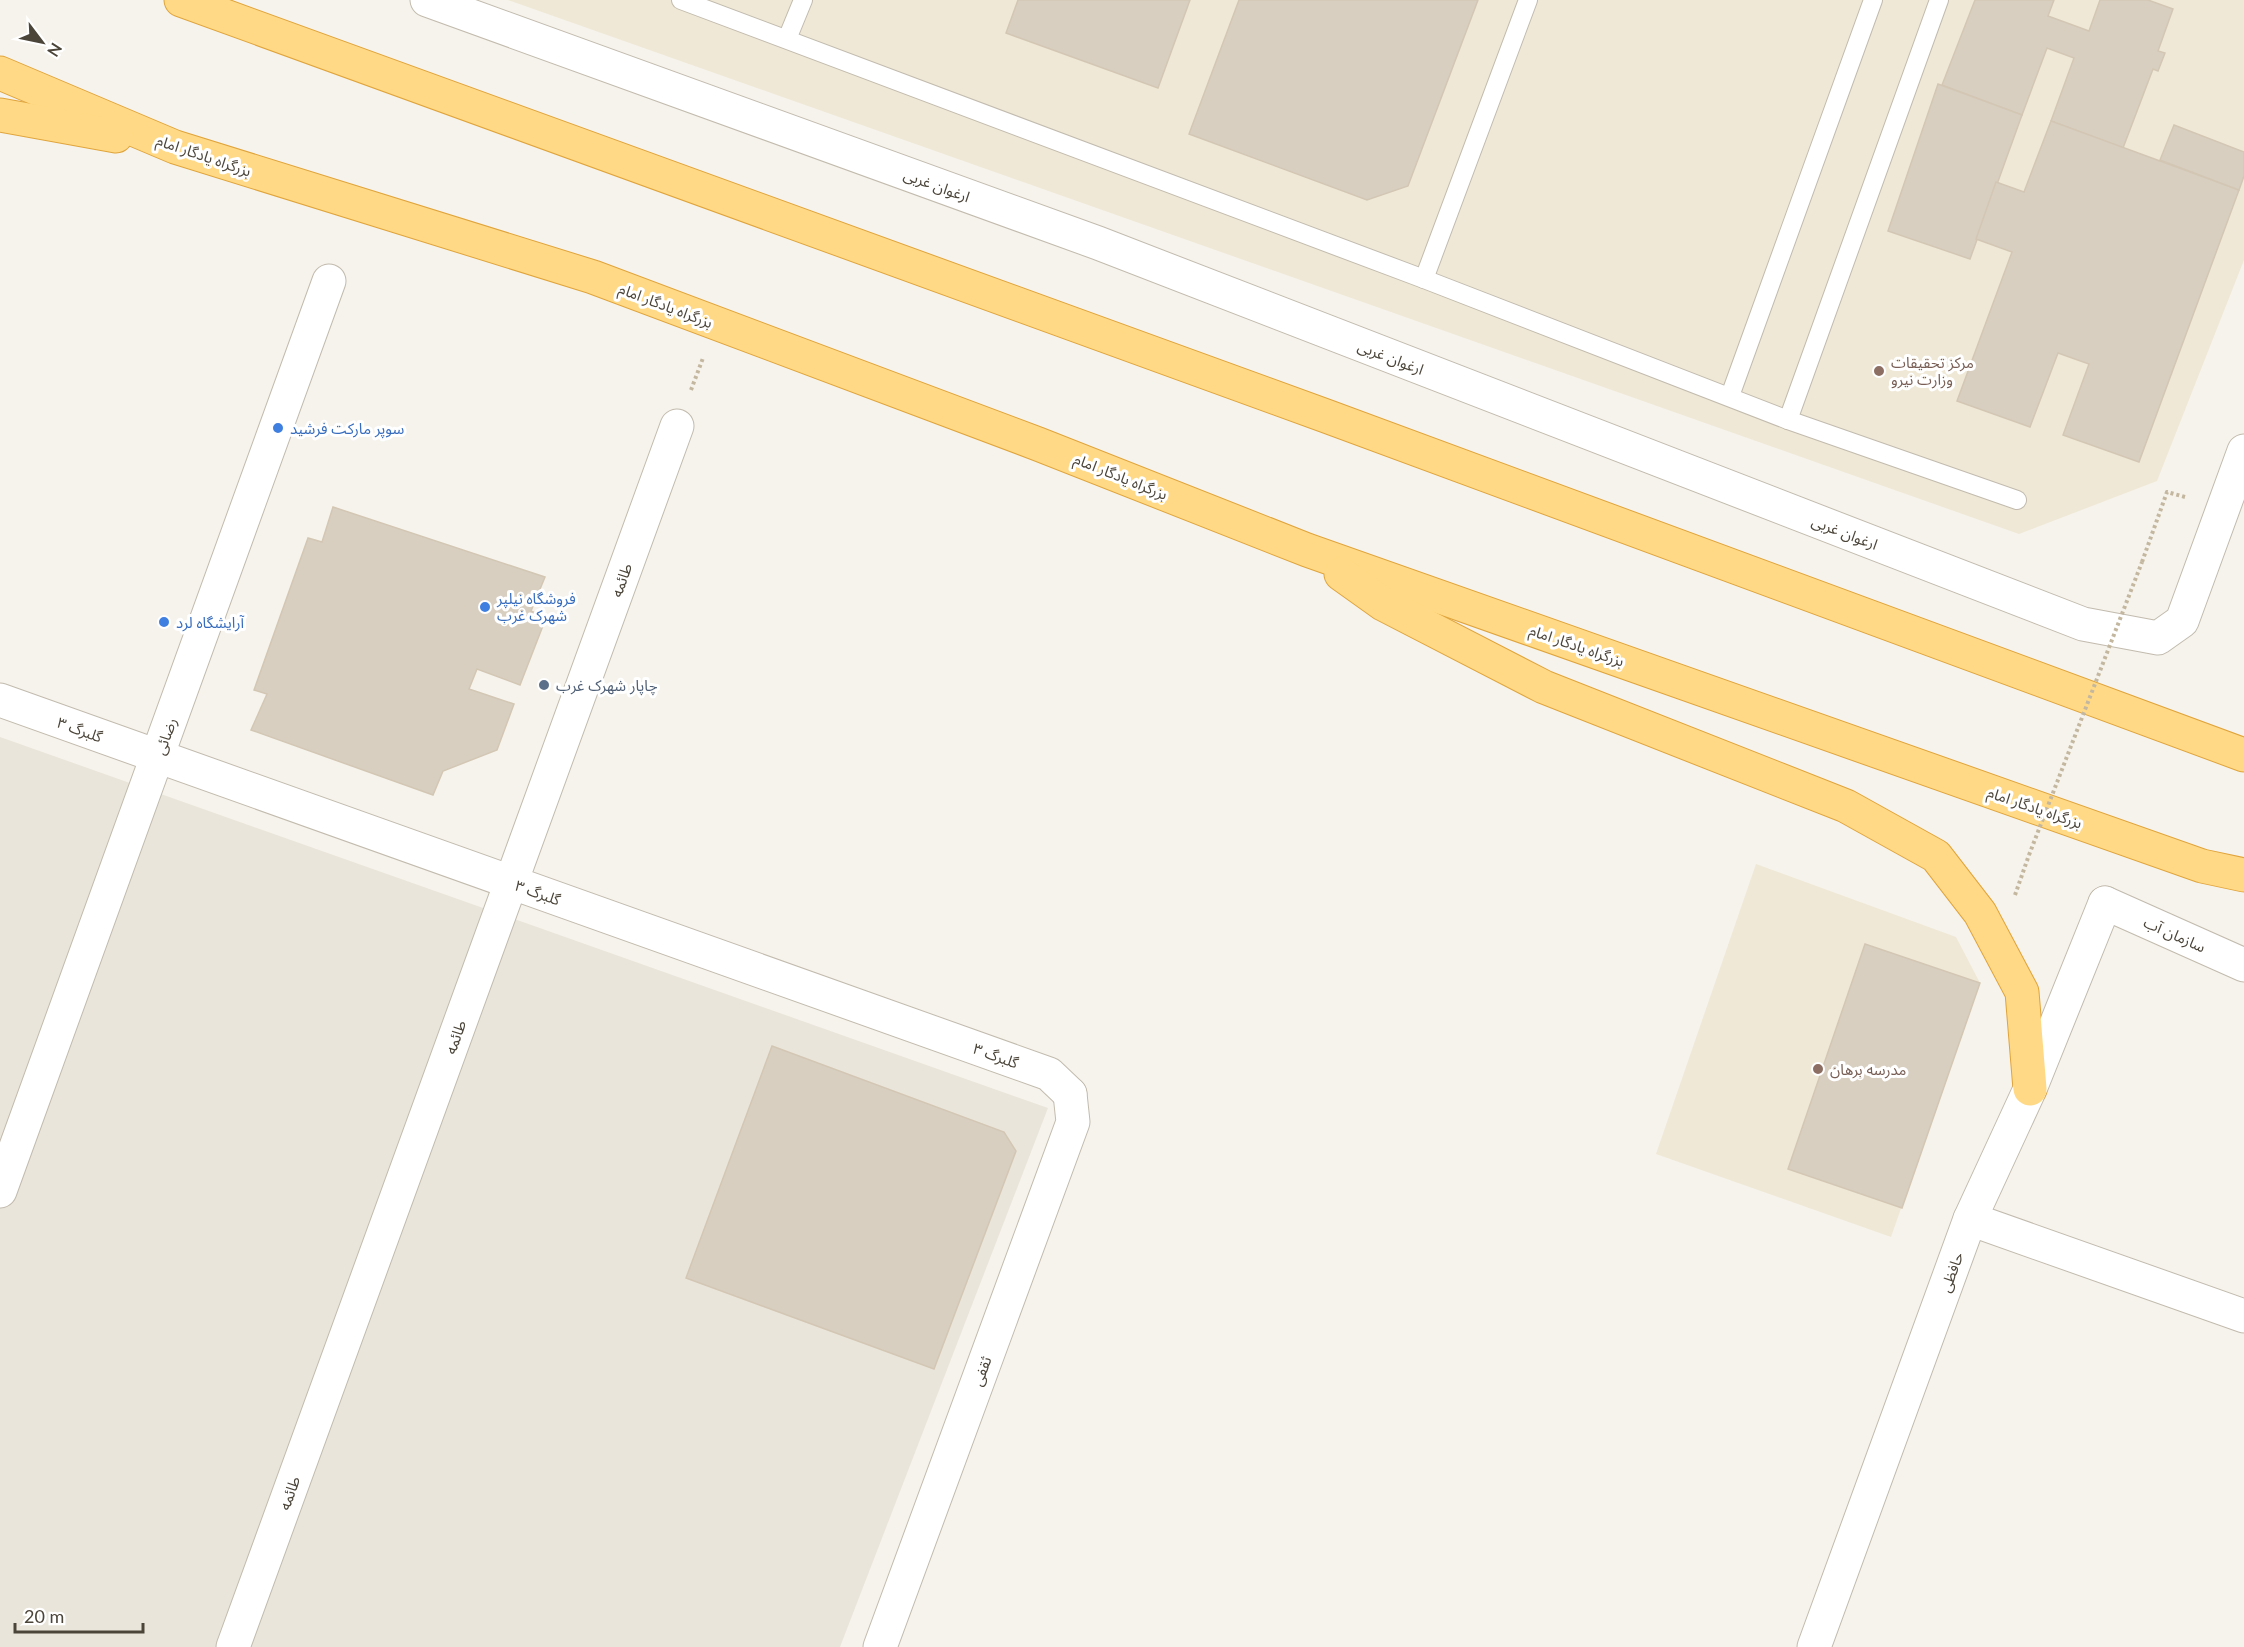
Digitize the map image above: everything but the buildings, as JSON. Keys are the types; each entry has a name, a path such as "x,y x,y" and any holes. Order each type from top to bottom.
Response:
{"highway":[{"path":"181,0 1326,416 2243,754"},
{"name":"بزرگراه یادگار امام","path":"0,73 175,147 593,277 1038,444 1307,550 2202,866 2244,875"},
{"path":"0,115 175,147"},
{"path":"1307,550 1383,604 1544,687 1846,806 1936,856 1980,913 2022,992 2030,1089"},
{"path":"2202,866 2244,887"}],"street":[{"name":"ارغوان غربی","path":"427,0 1098,243 2083,624 2158,638 2181,621 2244,451"},
{"name":"رضائی","path":"0,1191 329,281"},
{"name":"طائمه","path":"233,1647 677,426"},
{"name":"گلبرگ ۳","path":"0,700 1049,1074 1070,1094"},
{"name":"حافظی","path":"1814,1647 1970,1219 2030,1089 2105,903"},
{"name":"سازمان آب","path":"2105,903 2244,965"},
{"name":"ثقفی","path":"880,1647 1073,1122 1070,1094"},
{"path":"1970,1219 2244,1316"}],"lane":[{"path":"681,0 1424,279 1788,420 2017,500"},
{"path":"787,39 802,0"},
{"path":"1424,279 1528,0"},
{"path":"1730,396 1873,0"},
{"path":"1788,420 1940,0"}],"path":[{"path":"677,426 716,323"},
{"path":"2014,896 2167,492"}],"shaded area":[{"name":"مرکز تحقیقات وزارت نیرو","path":"508,0 2244,0 2244,260 2157,481 2019,534"},
{"path":"0,737 1048,1108 840,1647 0,1647"},
{"name":"مدرسه برهان","path":"1756,864 1956,937 1980,983 1891,1237 1656,1154"}],"place":[{"name":"مرکز تحقیقات وزارت نیرو","path":"1879,371"},
{"name":"سوپر مارکت فرشید","path":"278,428"},
{"name":"فروشگاه نیلپر شهرک غرب","path":"485,607"},
{"name":"آرایشگاه لرد","path":"164,622"},
{"name":"چاپار شهرک غرب","path":"544,685"},
{"name":"مدرسه برهان","path":"1818,1069"}]}
